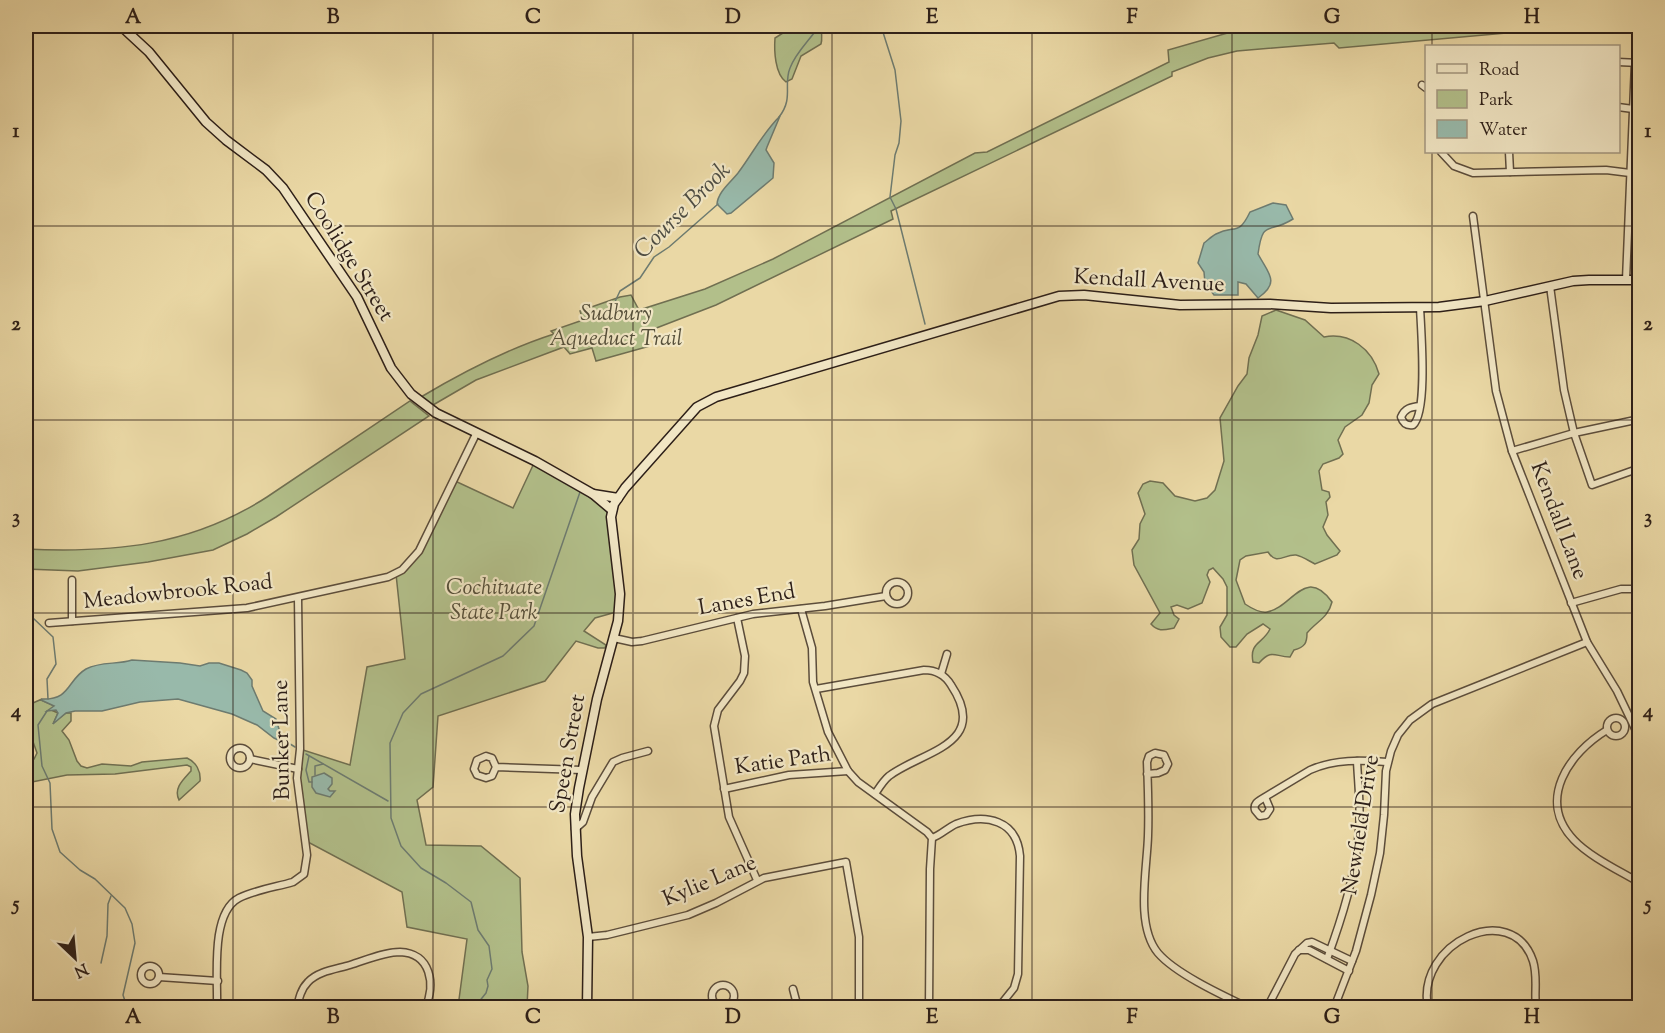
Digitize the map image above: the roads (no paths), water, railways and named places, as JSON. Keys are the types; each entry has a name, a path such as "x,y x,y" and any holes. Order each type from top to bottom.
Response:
{"main road":[{"name":"Coolidge Street","path":"121,26 142,45 206,122 266,170 284,188 357,297 391,368 408,391 436,414 535,461 593,494 612,510"},
{"name":"Kendall Avenue","path":"612,510 618,498 688,415 706,402 1045,298 1073,295 1178,304 1270,304 1331,308 1420,307 1485,301 1550,286 1589,280 1640,280"},
{"name":"Coolidge Street","path":"593,494 618,498"},
{"name":"Speen Street","path":"587,1008 588,937 575,829 582,770 602,676 614,639 620,604 611,526 612,510"}],"street":[{"path":"1620,62 1637,63 1626,280"},
{"path":"1620,107 1633,109"},
{"path":"1442,153 1454,166 1473,173 1630,172"},
{"path":"1509,153 1510,172"},
{"name":"Kendall Lane","path":"1473,216 1496,391 1512,451 1587,642 1617,691 1640,739"},
{"path":"1550,286 1564,390 1574,433 1592,485 1640,468"},
{"path":"1420,307 1422,397 1420,406"},
{"path":"1512,451 1574,433 1640,419"},
{"name":"Meadowbrook Road","path":"49,623 232,610 298,598 388,577 408,564 419,551 476,434"},
{"path":"72,580 72,621"},
{"path":"1571,603 1621,589 1640,589"},
{"name":"Lanes End","path":"614,639 642,641 766,612 886,596"},
{"name":"Bunker Lane","path":"217,1008 218,939 222,919 229,905 251,893 293,882 299,879 306,867 307,848 297,769 300,749 298,598"},
{"path":"801,609 813,657 812,671 828,732 848,771 858,782 932,838 929,1008"},
{"path":"737,618 745,656 744,673 717,710 715,736 732,828 757,880"},
{"name":"Newfield Drive","path":"1334,1008 1349,971 1364,923 1378,865 1387,762 1394,743 1410,720 1440,700 1587,642"},
{"path":"941,674 947,654"},
{"path":"816,689 918,670 931,670 941,674 950,682 963,718 959,732 948,744 891,775 875,794"},
{"path":"1607,730 1587,745 1568,766 1558,794 1559,815 1568,832 1581,847 1640,883"},
{"path":"575,829 583,822 592,797 613,762 648,751"},
{"path":"250,759 297,769"},
{"path":"1327,959 1353,873 1359,831 1358,760"},
{"path":"1265,797 1317,767 1358,760 1387,762"},
{"path":"496,767 582,770"},
{"name":"Katie Path","path":"724,789 789,775 848,771"},
{"path":"1147,774 1148,837 1144,905 1150,939 1157,952 1175,968 1249,1008"},
{"path":"932,838 959,823 986,820 1004,825 1016,837 1020,855 1018,975 1014,988 998,1008"},
{"name":"Kylie Lane","path":"588,937 607,935 688,915 716,903 757,880 846,862 859,937 859,1008"},
{"path":"1428,1008 1429,975 1449,948 1462,939 1495,930 1505,932 1516,939 1526,948 1533,960 1536,977 1536,1008"},
{"path":"1267,1008 1302,945 1312,942 1352,961"},
{"path":"1299,950 1309,950 1349,971"},
{"path":"297,1008 303,988 314,977 378,956 398,952 415,956 422,961 430,975 432,992 425,1008"},
{"path":"159,977 218,981"},
{"path":"793,989 798,1008"}],"water":[{"path":"780,116 766,150 774,163 773,178 727,214 717,204 720,196"},
{"path":"1273,203 1286,205 1293,219 1268,229 1262,236 1258,254 1270,277 1269,287 1258,298 1246,284 1238,282 1238,295 1214,295 1205,283 1204,272 1198,263 1204,243 1222,231 1236,229 1242,225 1250,212"},
{"path":"132,660 200,666 219,663 247,673 252,680 252,686 263,711 276,719 282,739 274,738 257,725 232,714 178,699 140,702 102,711 75,711 66,713 53,724 58,713 56,710 47,711 54,706 42,699 64,693 75,678 86,669"},
{"path":"324,773 332,778 332,784 328,789 335,791 330,797 316,793 312,787 312,777"}],"waterway":[{"name":"Course Brook","path":"779,117 786,104 790,68 799,51 819,26"},
{"path":"881,26 895,70 901,121 890,197 896,209 925,324"},
{"name":"Course Brook","path":"612,318 612,308 620,291 640,278 654,257 669,247 718,204"},
{"name":"Course Brook","path":"479,1008 478,1003 486,993 487,980 492,969 489,946 478,930 471,902 421,868 401,846 391,818 390,743 403,713 421,694 503,656 534,626 580,492"},
{"path":"26,617 33,618 53,637 56,664 47,679 48,699"},
{"path":"47,711 38,725 42,766 50,783 52,829 60,852 80,870 95,879 125,908 132,924 135,943 123,995 126,1004"},
{"path":"282,739 295,747"},
{"path":"306,754 388,801"},
{"path":"309,756 306,770 309,782 312,782"},
{"path":"315,775 315,766 323,764"},
{"path":"101,963 107,936 108,904 111,896"}],"park label":[{"name":"Sudbury Aqueduct Trail","path":"616,328"},
{"name":"Cochituate State Park","path":"494,602"}]}
